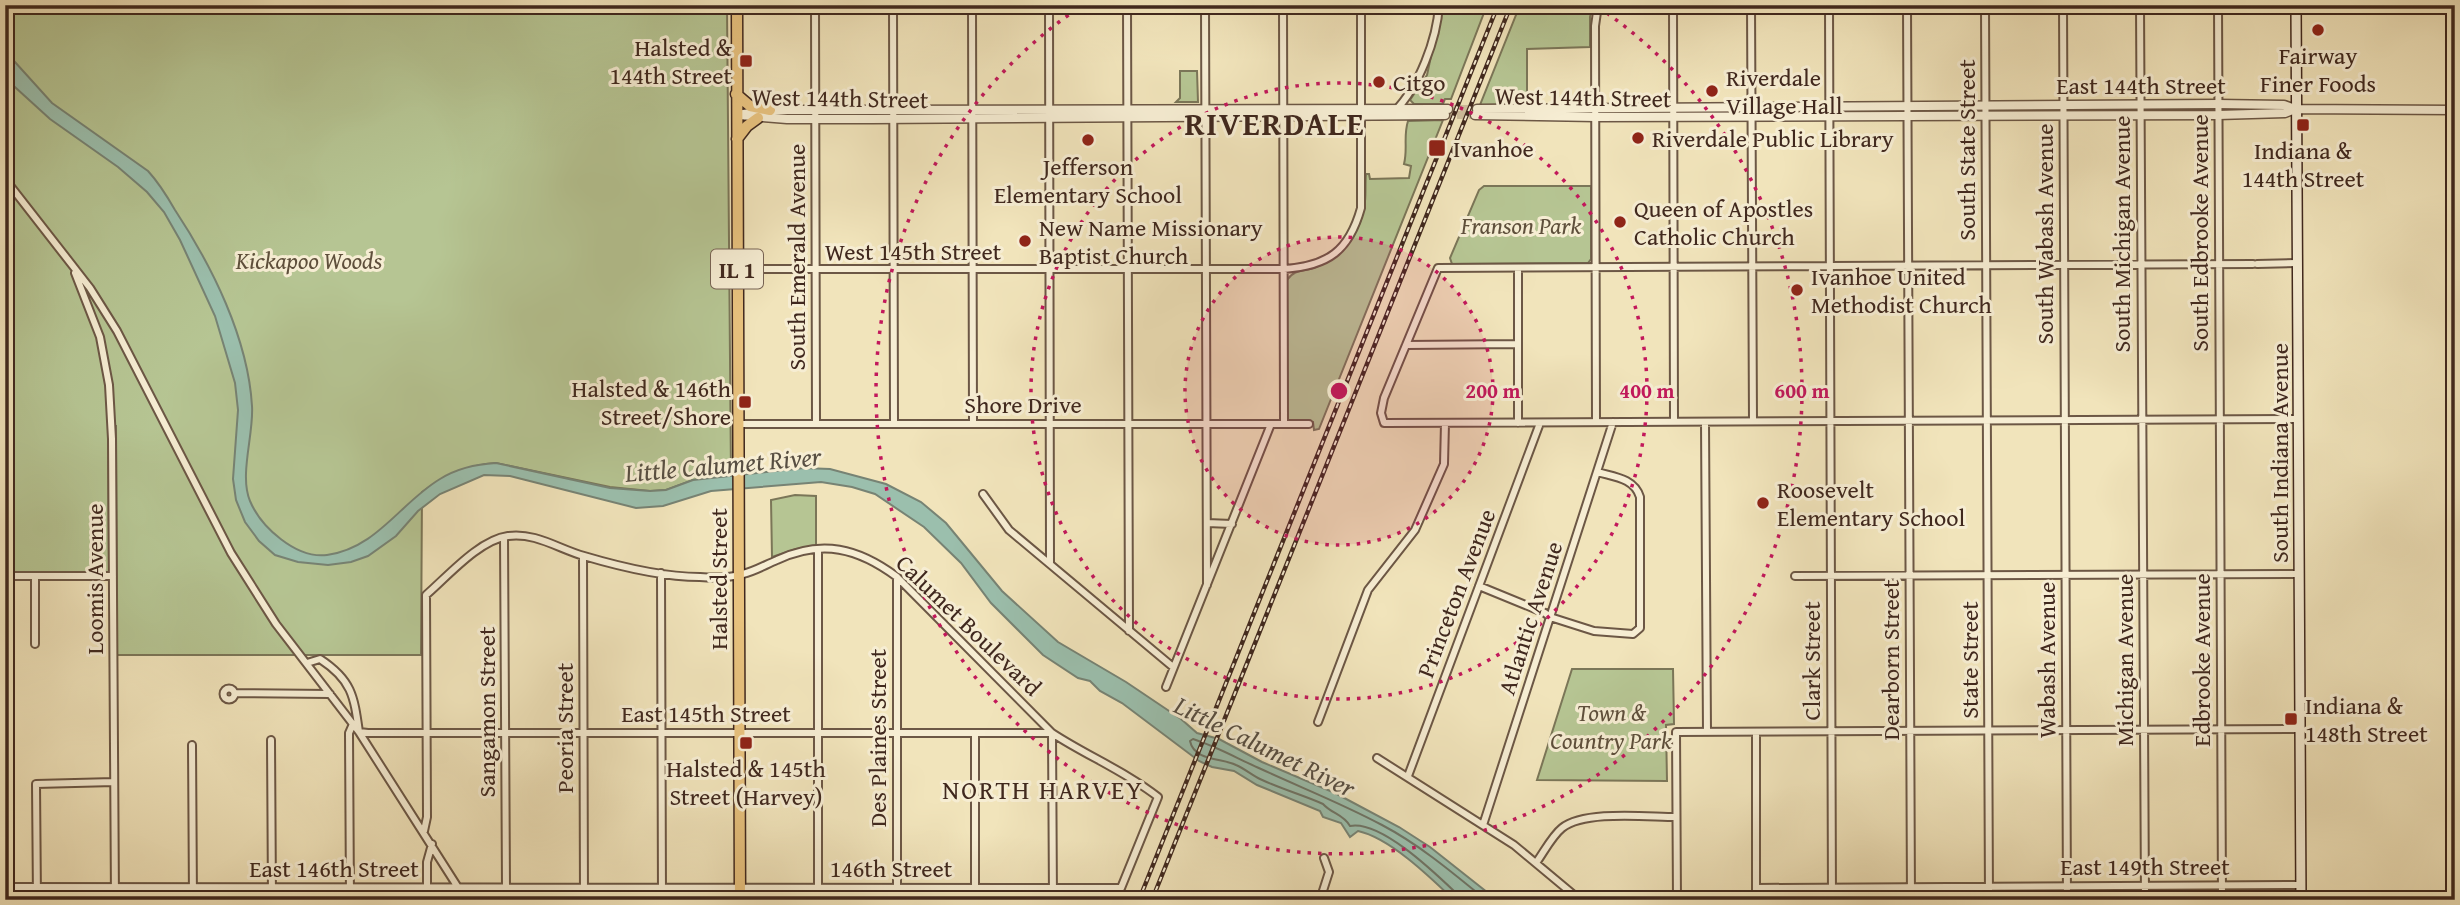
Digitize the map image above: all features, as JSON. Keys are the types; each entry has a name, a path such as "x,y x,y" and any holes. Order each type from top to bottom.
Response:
{"main road":[{"name":"Halsted Street","path":"737,5 740,900"},
{"name":"South Indiana Avenue","path":"2296,5 2301,900"},
{"path":"736,94 750,106 770,110"},
{"path":"737,140 747,126 758,118"}],"street":[{"name":"South Emerald Avenue","path":"815,5 816,424"},
{"path":"893,5 894,424"},
{"path":"972,5 972,424"},
{"path":"1049,5 1050,564"},
{"path":"1127,5 1129,631"},
{"path":"1205,5 1207,585"},
{"path":"1283,5 1284,424"},
{"path":"1361,5 1361,113"},
{"path":"1388,117 1398,108 1422,68 1436,25 1439,5"},
{"path":"1596,422 1595,26 1598,5"},
{"path":"1673,5 1674,422"},
{"path":"1751,5 1753,421"},
{"name":"Clark Street","path":"1829,5 1832,900"},
{"name":"Dearborn Street","path":"1907,5 1911,900"},
{"name":"South State Street","path":"1985,5 1986,420"},
{"name":"South Wabash Avenue","path":"2063,5 2064,420"},
{"name":"South Michigan Avenue","path":"2140,5 2141,420"},
{"name":"South Edbrooke Avenue","path":"2218,5 2218,419"},
{"name":"East 144th Street","path":"1985,105 2218,104 2284,105 2295,109 2455,110"},
{"name":"West 144th Street","path":"1531,112 1596,117 1752,107 1985,105"},
{"name":"West 144th Street","path":"737,115 758,118 894,109 972,114 1361,113 1398,108 1446,112 1388,117 1361,113"},
{"name":"West 144th Street","path":"1476,112 1596,108 1752,117 1985,116"},
{"name":"East 144th Street","path":"1985,116 2218,115 2285,113 2295,109"},
{"name":"West 144th Street","path":"737,115 770,110 894,119 972,114"},
{"name":"West 145th Street","path":"737,269 1303,268 1322,262 1336,252 1347,243 1356,228 1361,208 1361,113"},
{"path":"5,179 90,288 117,331 231,553 276,624 359,732 466,900"},
{"path":"2296,263 1438,268 1384,398 1381,413 1384,423 2298,419"},
{"name":"Loomis Avenue","path":"71,265 100,337 109,385 112,439 115,900"},
{"path":"1518,268 1518,423"},
{"path":"1406,345 1518,344"},
{"name":"Edbrooke Avenue","path":"2218,419 2222,900"},
{"name":"State Street","path":"1986,420 1989,900"},
{"name":"Wabash Avenue","path":"2064,420 2067,900"},
{"name":"Michigan Avenue","path":"2141,420 2145,900"},
{"name":"Atlantic Avenue","path":"1483,825 1613,422"},
{"path":"1705,422 1707,732"},
{"path":"1318,722 1368,590 1415,530 1444,464 1445,423"},
{"name":"Princeton Avenue","path":"1408,776 1540,423"},
{"name":"Shore Drive","path":"738,424 1309,424"},
{"path":"1166,687 1271,424"},
{"path":"1479,586 1545,612 1550,617 1594,631 1633,634 1640,628 1640,497 1631,482 1597,472"},
{"path":"983,494 1009,530 1173,667"},
{"path":"1207,523 1232,524"},
{"path":"424,831 427,817 426,595 480,549 491,541 504,537"},
{"name":"Calumet Boulevard","path":"504,537 530,537 583,556 661,573 700,578 739,576 799,551 818,549 838,548 878,563 897,577 1052,733 1132,777 1158,797 1121,888"},
{"name":"Sangamon Street","path":"504,537 506,887"},
{"path":"818,549 818,900"},
{"name":"Peoria Street","path":"583,556 584,900"},
{"path":"661,573 662,900"},
{"path":"1795,576 2299,574"},
{"path":"5,576 113,576"},
{"path":"35,576 35,643"},
{"name":"Des Plaines Street","path":"897,577 897,900"},
{"path":"307,663 320,659 339,671 345,679 356,710 359,732"},
{"path":"235,693 330,694"},
{"path":"350,900 349,733 353,724"},
{"path":"1677,900 1676,732 2300,729"},
{"name":"East 145th Street","path":"359,732 1052,733"},
{"path":"1756,732 1756,900"},
{"path":"975,733 975,900"},
{"path":"1052,733 1053,900"},
{"path":"271,740 272,900"},
{"path":"191,745 193,900"},
{"path":"1377,758 1514,845 1580,900"},
{"path":"37,900 36,783 114,782"},
{"path":"1536,863 1562,828 1577,820 1676,817"},
{"path":"427,900 427,862 432,844"},
{"path":"1320,900 1329,872 1324,858"},
{"name":"East 149th Street","path":"1756,888 2301,885"},
{"name":"East 146th Street","path":"5,887 662,887"},
{"name":"146th Street","path":"662,887 1121,888"}],"green space":[{"name":"Kickapoo Woods","path":"5,5 727,5 731,475 693,480 666,490 650,491 610,487 496,463 466,469 439,481 422,492 421,655 117,655 116,426 108,426 109,572 5,573"},
{"path":"1442,5 1487,5 1451,99 1445,99 1443,104 1414,104 1410,100 1427,75"},
{"path":"1520,5 1593,5 1590,17 1590,47 1527,49 1527,104 1480,105"},
{"path":"1180,71 1197,71 1198,102 1176,102 1180,98"},
{"path":"1443,120 1319,429 1314,430 1313,422 1288,422 1287,280 1297,272 1326,262 1350,241 1363,212 1366,174 1369,174 1370,179 1409,178 1411,166 1404,164 1408,121"},
{"name":"Franson Park","path":"1484,186 1591,186 1591,259 1588,263 1452,264 1450,258 1479,190"},
{"path":"795,495 816,496 816,546 772,557 771,500"},
{"name":"Town & Country Park","path":"1572,669 1673,669 1674,724 1666,725 1667,781 1537,780"}],"water":[{"path":"5,51 52,103 148,171 166,195 202,255 236,329 249,380 252,417 246,479 250,501 271,531 292,547 315,555 345,551 374,534 446,475 474,466 496,463 610,488 650,491 666,490 693,480 804,468 830,469 886,484 921,502 946,523 1002,591 1058,642 1126,682 1197,733 1219,739 1262,762 1335,793 1399,827 1430,847 1497,900 1454,900 1409,860 1383,842 1358,831 1350,837 1341,823 1323,817 1320,811 1257,785 1234,771 1212,767 1199,761 1122,703 1100,691 1090,681 1078,678 1043,655 991,603 961,563 924,527 875,494 852,487 821,482 711,491 663,506 636,508 510,476 484,475 440,494 418,511 396,536 368,556 351,562 328,565 298,562 275,555 259,541 245,522 236,500 233,479 238,410 235,383 215,316 180,240 164,212 147,192 118,167 50,119 5,78"}],"tunnel":[{"path":"1448,109 1477,109"},
{"path":"1445,115 1475,115"}],"railway":[{"path":"1139,900 1498,5"},
{"path":"1152,900 1511,5"}],"place":[{"name":"Fairway Finer Foods","path":"2318,30"},
{"name":"Halsted & 144th Street","path":"746,61"},
{"name":"Citgo","path":"1379,82"},
{"name":"Riverdale Village Hall","path":"1712,91"},
{"name":"Indiana & 144th Street","path":"2303,125"},
{"name":"Riverdale Public Library","path":"1638,138"},
{"name":"Jefferson Elementary School","path":"1088,140"},
{"name":"Ivanhoe","path":"1437,148"},
{"name":"Queen of Apostles Catholic Church","path":"1620,222"},
{"name":"New Name Missionary Baptist Church","path":"1025,241"},
{"name":"Ivanhoe United Methodist Church","path":"1797,290"},
{"name":"Halsted & 146th Street/Shore","path":"745,402"},
{"name":"Roosevelt Elementary School","path":"1763,503"},
{"name":"Indiana & 148th Street","path":"2291,719"},
{"name":"Halsted & 145th Street (Harvey)","path":"746,743"}],"district":[{"name":"RIVERDALE","path":"1275,123"},
{"name":"NORTH HARVEY","path":"1043,789"}],"water label":[{"name":"Little Calumet River","path":"723,464"},
{"name":"Little Calumet River","path":"1265,746"}]}
